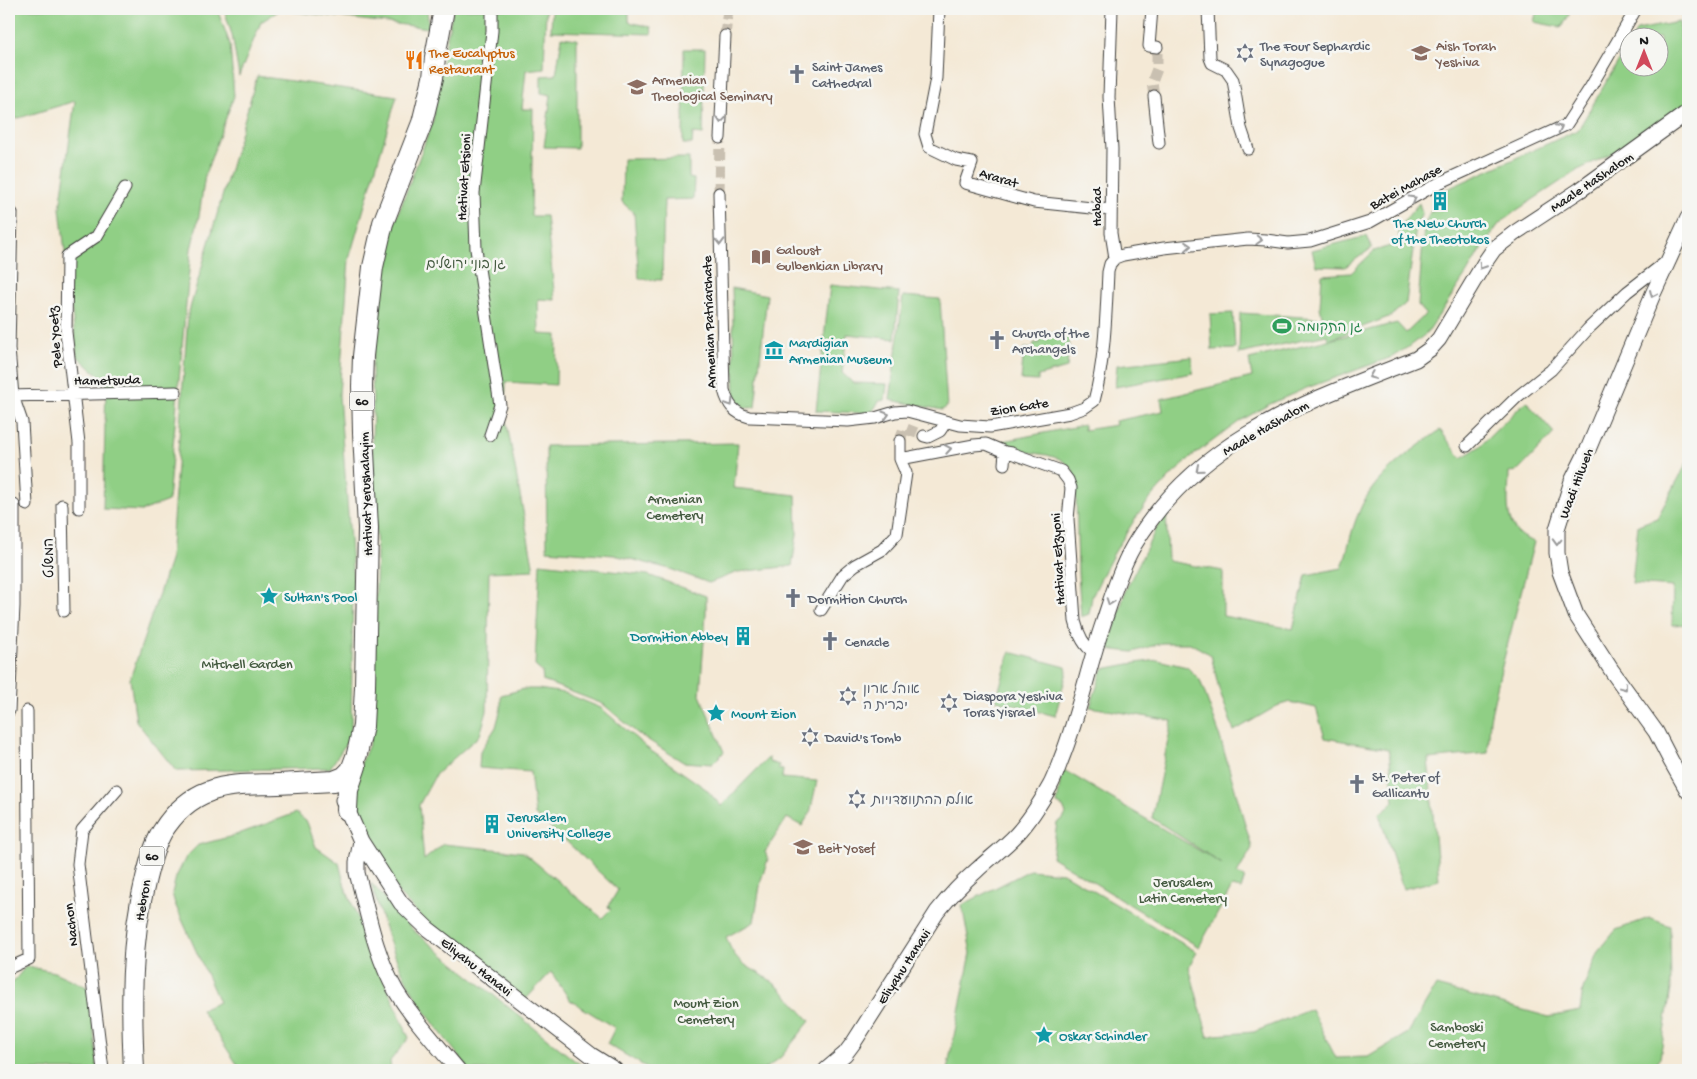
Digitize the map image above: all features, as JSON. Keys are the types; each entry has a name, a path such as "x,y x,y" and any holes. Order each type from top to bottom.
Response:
{"highway":[{"name":"Hativat Yerushalayim","path":"431,9 435,57"},
{"name":"Hativat Yerushalayim","path":"334,780 344,777 348,772 356,754 363,726 368,528 362,386 369,295 376,248 383,223 422,124 444,9"},
{"path":"347,810 347,795 355,773 356,754"},
{"name":"Hebron","path":"134,1070 131,1013 134,958 141,898 152,854 172,817 188,801 211,790 236,785 334,780"}],"street":[{"name":"Hativat Etsioni","path":"490,435 500,405 476,249 474,193 492,31 492,9"},
{"name":"Ararat","path":"939,9 936,78 925,134 929,147 956,160 972,163 965,182 1027,201 1112,210"},
{"name":"Habad","path":"1094,401 1098,387 1104,342 1108,272 1110,264 1115,258 1112,233 1112,149 1109,97 1112,9"},
{"path":"1152,9 1149,46 1157,47"},
{"path":"1208,9 1210,58 1212,63 1226,70 1233,80 1241,128 1248,149"},
{"name":"Batei Mahase","path":"1115,258 1122,255 1164,248 1248,239 1288,243 1310,241 1370,222 1440,183 1566,125 1636,9"},
{"path":"720,138 724,36"},
{"path":"1154,96 1160,143"},
{"name":"Maale HaShalom","path":"983,864 1018,833 1051,784 1072,731 1094,652 1120,573 1133,546 1158,508 1180,485 1220,452 1263,425 1309,401 1416,359 1430,349 1451,321 1484,262 1494,250 1512,235 1580,190 1688,112"},
{"name":"Pele Yoetz","path":"79,508 79,443 66,332 67,256 97,236 126,188"},
{"name":"Armenian Patriarchate","path":"719,194 723,376 724,390 731,407 739,414 749,417 848,421 875,418 895,412 907,411 946,422"},
{"path":"12,214 9,349 11,396 22,422 27,505"},
{"name":"Wadi Hilweh","path":"1688,218 1649,303 1589,447 1572,481 1558,529 1556,553 1560,572 1576,616 1612,672 1656,732 1670,761 1688,791"},
{"path":"1467,446 1517,397 1552,370 1588,329 1627,292 1669,260"},
{"name":"Hametsuda","path":"11,396 176,392"},
{"name":"Zion Gate","path":"946,422 990,427 1070,413 1084,408 1094,401"},
{"path":"924,436 928,437 940,431 946,422"},
{"path":"821,610 844,575 854,565 882,550 898,534 906,473 900,459 900,441"},
{"name":"Hativat Etzyoni","path":"900,459 986,444 1061,471 1071,488 1068,519 1075,621 1087,648 1094,652"},
{"path":"1004,464 1006,452"},
{"path":"9,710 14,606 14,505"},
{"name":"המשלט","path":"62,505 64,611"},
{"path":"9,968 28,959 27,710"},
{"path":"334,780 361,841 357,873 376,944 385,967 406,1007 458,1070"},
{"name":"Nachon","path":"103,1070 78,864 82,830 117,790"},
{"name":"Eliyahu Hanavi","path":"361,841 401,903 428,929 591,1055 615,1070"},
{"name":"Eliyahu Hanavi","path":"826,1070 845,1054 854,1042 937,912 952,893 983,864"}],"green space":[{"path":"9,9 217,9 230,44 234,96 205,175 199,216 191,249 168,501 142,511 103,509 106,382 77,356 60,208 75,101 9,121"},
{"path":"224,9 427,9 429,28 280,10 261,22 239,76 232,35"},
{"name":"גן בוני ירושלים","path":"453,9 546,9 544,68 526,70 522,109 533,109 531,216 546,216 555,300 538,299 539,334 557,335 556,385 506,382 505,414 534,570 489,572 487,711 480,735 436,774 419,805 424,860 443,844 523,852 602,918 611,909 608,907 618,890 565,840 535,815 530,772 479,768 480,752 496,727 501,708 501,695 524,689 565,693 601,708 647,748 706,789 721,806 769,757 769,762 779,765 778,769 783,770 782,778 817,781 810,813 802,826 787,818 765,852 768,859 761,880 754,922 726,937 735,955 746,966 775,984 810,1021 781,1057 764,1070 651,1070 607,1044 615,1028 570,1000 551,972 526,999 432,928 398,893 342,783 357,773 370,742 377,556 372,436 372,366 384,251 433,121 439,76"},
{"path":"552,9 629,9 629,22 651,27 652,34 551,31"},
{"path":"1537,9 1572,9 1563,26 1559,27 1534,22"},
{"path":"1679,22 1682,44 1688,43 1688,107 1655,125 1616,151 1578,170 1499,224 1482,247 1427,333 1413,344 1392,357 1304,389 1268,405 1240,421 1191,457 1167,480 1135,519 1102,576 1092,597 1089,614 1081,617 1076,492 1073,470 1060,459 1015,450 993,443 1084,425 1084,430 1116,425 1115,421 1163,411 1161,399 1252,377 1249,359 1328,340 1327,335 1239,354 1240,313 1319,318 1325,329 1320,307 1322,275 1351,273 1374,251 1400,243 1398,228 1419,203 1422,213 1416,227 1406,303 1391,316 1329,340 1397,323 1406,333 1426,314 1418,305 1424,227 1430,212 1441,210 1445,190 1578,130 1620,58 1620,78 1670,78 1670,28 1648,28"},
{"path":"562,37 577,39 577,148 544,147 551,95 541,93 541,76 556,75"},
{"path":"684,49 705,49 703,134 693,133 692,144 683,144"},
{"name":"Mitchell Garden","path":"257,76 397,96 349,259 339,395 353,579 351,736 330,768 176,771 136,721 130,679 170,561 188,315"},
{"path":"689,158 689,178 694,179 693,199 664,200 662,280 639,279 634,213 622,202 623,159"},
{"path":"1367,236 1372,248 1345,267 1316,266 1312,250"},
{"path":"830,285 899,292 895,339 847,334 842,373 853,383 887,384 885,400 879,401 873,411 863,413 816,411"},
{"path":"732,288 767,295 755,407 752,408 736,405 735,399"},
{"path":"903,296 940,299 947,407 942,410 890,400"},
{"path":"1233,313 1235,349 1212,350 1210,314"},
{"path":"1041,332 1070,334 1067,368 1038,376 1038,381 1021,380 1024,348 1033,349 1034,343 1040,343"},
{"path":"1192,357 1193,373 1115,387 1117,365"},
{"path":"1526,401 1554,433 1519,470 1509,473 1508,506 1511,522 1520,535 1534,542 1490,719 1488,753 1428,759 1439,880 1403,889 1379,814 1394,802 1389,749 1325,738 1316,708 1290,702 1277,706 1234,731 1219,689 1211,655 1190,643 1162,643 1133,652 1105,649 1113,633 1126,589 1166,509 1168,561 1223,571 1223,616 1293,629 1306,575 1342,568 1359,512 1373,487 1383,476 1405,456 1440,430 1461,458 1479,447"},
{"name":"Armenian Cemetery","path":"738,443 734,488 796,495 797,534 792,566 738,572 709,583 670,569 614,555 547,550 546,446"},
{"path":"1688,461 1688,624 1672,625 1673,587 1632,584 1638,525 1657,518"},
{"path":"540,563 648,575 706,596 700,695 724,752 712,764 683,762 637,733 603,704 543,681 542,672 535,666"},
{"path":"1010,652 1066,667 1067,672 1055,716 996,700"},
{"name":"Jerusalem Latin Cemetery","path":"1158,660 1187,667 1200,680 1217,727 1252,848 1237,874 1245,877 1241,889 1232,887 1199,947 1052,857 1057,823 1066,814 1063,807 1057,804 1062,769 1222,864 1152,818 1172,721 1090,707 1103,669"},
{"path":"296,813 307,822 316,847 339,863 345,887 409,1038 390,1061 391,1070 241,1070 201,1010 219,1002 175,904 172,893 176,877 186,857 198,845 233,836"},
{"name":"Samboski Cemetery","path":"1030,870 1063,873 1197,952 1189,967 1208,1037 1254,1032 1311,1009 1336,1058 1368,1057 1408,1033 1436,986 1549,1017 1580,1011 1583,989 1597,953 1616,930 1649,918 1670,926 1671,989 1660,1058 1650,1070 947,1070 971,953 962,905"},
{"path":"371,883 414,931 589,1070 470,1070 429,1017 408,983 391,946"},
{"path":"26,966 54,972 89,988 98,1070 9,1070 9,987"}],"tunnel":[{"path":"725,36 728,9"},
{"path":"1154,96 1152,82 1157,69 1157,47"},
{"path":"719,193 720,138"},
{"path":"900,441 904,428 924,436"}],"place":[{"name":"The Four Sephardic Synagogue","path":"1245,53"},
{"name":"Aish Torah Yeshiva","path":"1421,53"},
{"name":"The Eucalyptus Restaurant","path":"414,60"},
{"name":"Saint James Cathedral","path":"797,74"},
{"name":"Armenian Theological Seminary","path":"637,87"},
{"name":"The New Church of the Theotokos","path":"1440,201"},
{"name":"Galoust Gulbenkian Library","path":"761,257"},
{"name":"גן התקומה","path":"1282,326"},
{"name":"Church of the Archangels","path":"997,340"},
{"name":"Mardigian Armenian Museum","path":"774,350"},
{"name":"Sultan's Pool","path":"269,596"},
{"name":"Dormition Church","path":"793,598"},
{"name":"Dormition Abbey","path":"743,636"},
{"name":"Cenacle","path":"830,641"},
{"name":"אוהל ארון ברית ה'","path":"848,696"},
{"name":"Diaspora Yeshiva Toras Yisrael","path":"949,703"},
{"name":"Mount Zion","path":"716,713"},
{"name":"David's Tomb","path":"810,737"},
{"name":"St. Peter of Gallicantu","path":"1357,784"},
{"name":"אולם ההתוועדויות","path":"857,799"},
{"name":"Jerusalem University College","path":"492,824"},
{"name":"Beit Yosef","path":"803,847"},
{"name":"Oskar Schindler","path":"1044,1035"}],"park label":[{"name":"Mount Zion Cemetery","path":"706,1010"}]}
